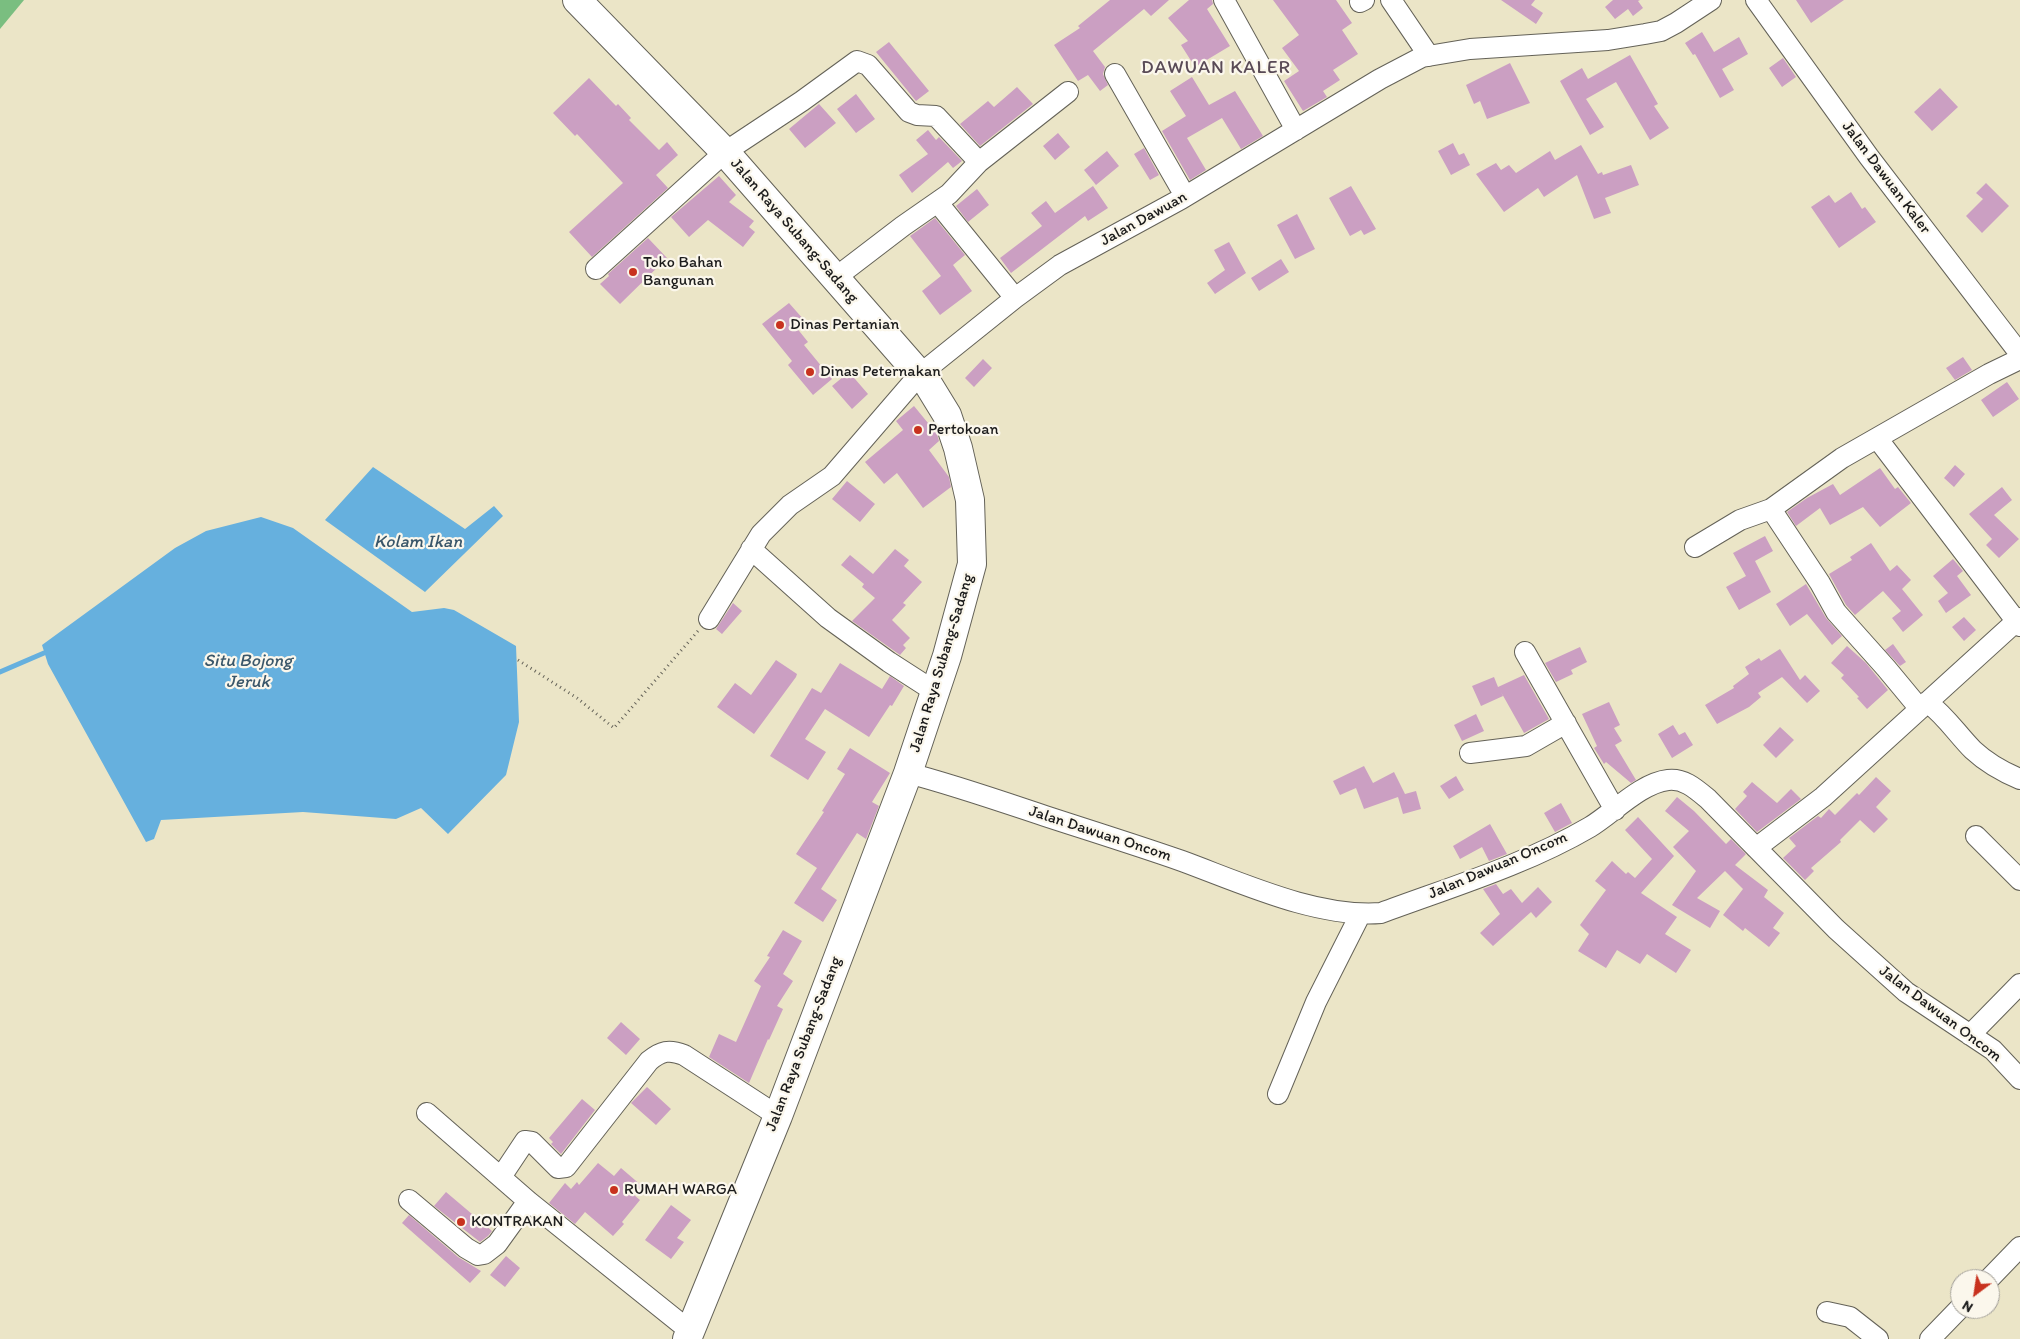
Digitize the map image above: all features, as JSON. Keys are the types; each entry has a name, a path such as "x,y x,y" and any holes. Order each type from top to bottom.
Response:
{"main road":[{"name":"Jalan Raya Subang-Sadang","path":"576,0 725,152 928,384 947,415 958,448 970,500 972,564 947,656 908,773 778,1116 689,1335"}],"street":[{"path":"1224,0 1296,130"},
{"path":"1391,0 1425,56"},
{"name":"Jalan Dawuan","path":"709,619 761,534 790,505 832,476 919,375 1014,298 1060,265 1186,196 1380,79 1425,56 1470,49 1608,40 1661,31 1711,0"},
{"name":"Jalan Dawuan Kaler","path":"1756,0 1869,157 2020,354"},
{"path":"596,269 725,152 802,101 857,61 868,65 909,112 917,115 936,116 979,162"},
{"path":"1115,74 1186,196"},
{"path":"835,278 903,226 949,194 979,162 1068,92"},
{"path":"938,202 1014,298"},
{"path":"1695,547 1740,520 1771,509 1842,458 1989,374 2020,359"},
{"path":"1756,848 1823,797 1923,705 2019,622 1877,438"},
{"path":"1771,509 1820,583 1836,612 1886,668 1923,705 1940,711 1973,750 1995,768 2020,780"},
{"path":"751,549 828,618 888,662 934,691"},
{"path":"1525,652 1615,810"},
{"path":"1470,752 1526,746 1566,723"},
{"name":"Jalan Dawuan Oncom","path":"908,773 948,783 1165,855 1296,902 1334,912 1360,915 1381,913 1526,858 1590,827 1649,786 1667,780 1680,780 1695,787 1836,930 1906,992 1993,1050 2020,1079"},
{"path":"1976,836 2020,880"},
{"path":"1278,1094 1316,1002 1360,915"},
{"path":"1970,1035 2020,984"},
{"path":"501,1177 525,1142 532,1142 558,1168 566,1168 649,1061 666,1051 684,1055 778,1116"},
{"path":"427,1112 528,1201 689,1335"},
{"path":"409,1200 466,1248 478,1255 484,1254 497,1244 528,1201"},
{"path":"1999,1269 2020,1247"},
{"path":"1826,1312 1850,1317 1878,1339"},
{"path":"1930,1339 1950,1318"}],"path":[{"path":"518,660 577,698 614,728 709,619"}],"green space":[{"path":"0,0 24,0 0,29"}],"water":[{"name":"Kolam Ikan","path":"373,467 465,529 494,506 503,516 425,592 325,520"},
{"name":"Situ Bojong Jeruk","path":"261,517 293,528 412,612 444,608 454,610 516,646 519,722 506,775 448,834 421,808 396,819 303,812 161,820 154,839 146,842 48,664 42,645 175,548 206,531"}],"building":[{"path":"1110,0 1169,0 1151,16 1144,9 1093,51 1105,67 1103,74 1108,85 1100,91 1088,75 1078,81 1054,45 1080,28 1078,26"},
{"path":"1189,0 1212,0 1213,4 1207,9 1230,46 1195,67 1181,45 1188,41 1168,18"},
{"path":"1273,0 1336,0 1352,23 1342,30 1358,54 1333,70 1340,80 1323,91 1327,97 1303,111 1284,81 1299,71 1282,48 1299,35"},
{"path":"1501,0 1535,0 1531,5 1543,13 1536,24"},
{"path":"1613,0 1640,0 1638,1 1643,8 1633,16 1628,9 1615,19 1605,7"},
{"path":"1796,0 1844,0 1811,23"},
{"path":"1702,32 1714,52 1739,37 1748,54 1722,69 1734,90 1720,98 1695,54 1693,55 1685,43"},
{"path":"889,42 929,91 916,101 876,52"},
{"path":"1630,55 1658,104 1654,106 1669,128 1650,140 1616,82 1586,99 1604,127 1590,135 1560,81 1582,68 1588,79"},
{"path":"1783,58 1796,77 1782,87 1769,68"},
{"path":"1510,63 1530,103 1487,119 1480,101 1474,104 1466,85"},
{"path":"1192,77 1209,105 1235,91 1263,136 1241,149 1222,118 1187,138 1206,170 1190,180 1162,131 1186,116 1170,91"},
{"path":"589,78 616,106 618,104 631,118 629,120 659,150 667,142 678,155 656,175 668,188 592,257 569,232 623,183 577,134 575,136 553,113"},
{"path":"1017,87 1033,104 980,146 960,124 988,101 994,107"},
{"path":"1940,88 1958,107 1932,131 1914,112"},
{"path":"856,94 875,119 856,133 837,109"},
{"path":"819,104 836,123 805,148 789,129"},
{"path":"928,130 936,140 939,137 962,161 953,168 948,162 912,193 899,175 928,154 916,140"},
{"path":"1058,133 1070,147 1055,160 1043,146"},
{"path":"1453,143 1459,155 1464,153 1470,165 1451,175 1438,151"},
{"path":"1581,145 1598,174 1602,172 1603,175 1631,165 1639,185 1605,198 1611,213 1594,219 1577,175 1544,197 1538,188 1504,212 1476,174 1496,163 1501,170 1509,165 1516,173 1550,151 1555,160"},
{"path":"1144,148 1159,175 1150,180 1134,154"},
{"path":"1107,151 1119,166 1096,185 1084,170"},
{"path":"719,176 736,195 729,202 754,221 749,227 755,232 743,247 708,220 689,237 671,217"},
{"path":"1986,183 2009,206 1982,233 1966,216 1983,199 1976,193"},
{"path":"1093,186 1108,208 1088,221 1085,216 1011,273 1000,258 1042,226 1031,213 1046,201 1055,213"},
{"path":"1351,186 1376,229 1364,235 1361,230 1350,236 1329,198"},
{"path":"977,189 989,205 968,222 956,206"},
{"path":"1851,192 1862,209 1865,207 1876,222 1839,248 1811,207 1829,195 1835,203"},
{"path":"1297,214 1315,249 1295,259 1277,225"},
{"path":"935,218 965,255 953,265 972,291 940,315 922,291 941,276 910,236"},
{"name":"Toko Bahan Bangunan","path":"648,238 667,258 620,304 600,284 609,276 608,274"},
{"path":"1229,242 1246,273 1215,294 1207,283 1225,270 1214,250"},
{"path":"1281,259 1289,272 1259,291 1251,278"},
{"path":"789,303 804,320 796,327 808,342 804,345 832,379 813,395 788,365 792,361 762,324"},
{"path":"1963,357 1972,370 1955,380 1946,368"},
{"path":"983,359 992,368 974,387 965,378"},
{"name":"Dinas Pertanian","path":"849,372 868,394 852,409 832,386"},
{"path":"2007,382 2019,399 1993,417 1981,400"},
{"path":"914,406 937,434 939,441 929,450 949,477 951,487 923,508 897,473 884,484 865,462 903,430 896,421"},
{"path":"1955,465 1965,474 1954,487 1944,478"},
{"path":"1880,468 1895,489 1898,487 1911,503 1880,527 1863,507 1830,525 1820,508 1796,526 1787,512 1807,498 1833,484 1840,495"},
{"path":"847,481 875,504 860,522 832,499"},
{"path":"2002,487 2012,500 1994,515 2019,539 1999,558 1986,545 1992,539 1969,514"},
{"path":"1765,536 1773,551 1755,561 1771,592 1739,610 1726,587 1746,576 1733,553"},
{"path":"1871,543 1890,571 1897,565 1911,580 1902,589 1923,615 1903,632 1892,618 1901,611 1883,591 1855,615 1846,605 1829,574 1852,560 1850,557"},
{"path":"895,549 909,560 904,566 922,582 903,603 906,605 892,620 910,638 903,645 906,648 900,655 852,621 875,598 862,587 864,584 841,565 850,555 873,574"},
{"path":"1953,559 1963,571 1957,576 1971,595 1946,613 1938,601 1948,593 1933,576"},
{"path":"1806,584 1826,618 1842,636 1832,645 1807,614 1790,626 1776,604"},
{"path":"733,603 742,611 722,634 716,629"},
{"path":"1964,617 1976,630 1964,641 1952,627"},
{"path":"1893,644 1906,662 1900,666 1885,650"},
{"path":"1847,646 1866,663 1888,690 1867,709 1857,698 1859,697 1841,678 1844,675 1831,663"},
{"path":"1580,647 1587,662 1571,670 1573,674 1556,682 1545,663"},
{"path":"1780,649 1800,680 1805,675 1820,691 1807,703 1782,677 1758,693 1761,697 1749,707 1717,724 1705,705 1734,688 1733,686 1749,674 1745,667 1759,658 1761,661"},
{"path":"776,660 797,674 754,734 717,707 735,683 751,695"},
{"path":"840,663 882,689 890,676 904,686 869,737 825,709 805,739 826,752 808,780 770,756 812,688 821,693"},
{"path":"1524,675 1549,719 1524,733 1501,692 1503,696 1481,706 1472,686 1494,677 1498,687"},
{"path":"1609,702 1620,725 1614,728 1622,741 1615,745 1636,780 1631,783 1606,762 1604,764 1594,748 1597,746 1582,714"},
{"path":"1476,714 1484,731 1462,741 1454,725"},
{"path":"1673,725 1679,735 1685,732 1693,745 1672,758 1658,734"},
{"path":"1780,727 1794,740 1776,758 1763,745"},
{"path":"850,748 890,773 872,802 879,806 866,839 857,833 821,889 837,900 823,922 794,903 817,868 796,854 824,812 822,811 845,774 837,769"},
{"path":"1364,766 1373,783 1394,772 1405,794 1416,791 1421,809 1403,814 1398,797 1364,809 1356,788 1340,795 1333,781"},
{"path":"1456,776 1464,790 1449,799 1440,786"},
{"path":"1876,777 1891,791 1876,807 1888,819 1874,833 1860,820 1840,840 1841,842 1811,868 1814,871 1805,880 1783,858 1796,846 1789,838 1818,816 1821,818 1829,809 1835,815 1857,793 1859,795"},
{"path":"1752,782 1777,803 1791,789 1801,799 1757,832 1735,809 1747,796 1743,792"},
{"path":"1677,797 1694,811 1726,844 1731,839 1746,854 1735,865 1768,890 1764,897 1784,913 1773,928 1780,933 1769,947 1745,928 1743,931 1723,915 1743,889 1725,871 1697,898 1720,911 1710,928 1672,905 1696,871 1673,847 1689,831 1665,811"},
{"path":"1561,803 1572,823 1555,832 1544,813"},
{"path":"1638,817 1674,856 1641,893 1677,917 1665,934 1691,950 1676,973 1647,954 1640,964 1617,950 1606,968 1578,951 1589,934 1580,925 1606,890 1595,881 1612,861 1626,874 1628,872 1635,878 1652,859 1625,830"},
{"path":"1490,824 1507,854 1489,861 1482,847 1460,859 1453,846"},
{"path":"1496,884 1503,894 1511,889 1522,903 1538,887 1552,902 1536,918 1531,912 1493,946 1480,933 1500,914 1483,889"},
{"path":"783,930 802,941 783,974 793,981 777,1006 783,1009 749,1083 709,1057 719,1034 736,1042 761,986 754,981 770,957 767,956"},
{"path":"621,1022 640,1039 626,1055 607,1038"},
{"path":"647,1087 671,1109 656,1125 631,1103"},
{"path":"582,1099 595,1110 561,1154 551,1144 553,1142 549,1138"},
{"path":"598,1163 614,1176 621,1168 642,1186 634,1195 640,1200 622,1222 624,1224 613,1236 585,1212 575,1224 549,1203 565,1183 571,1189 577,1182 579,1185"},
{"name":"KONTRAKAN","path":"446,1192 492,1231 488,1236 480,1242 434,1206"},
{"name":"RUMAH WARGA","path":"671,1205 691,1220 677,1238 684,1242 671,1259 645,1240"},
{"name":"KONTRAKAN","path":"409,1215 458,1257 481,1271 470,1283 402,1223"},
{"path":"506,1256 520,1268 505,1287 490,1275"}],"waterway":[{"path":"0,672 44,653"}],"place":[{"name":"Toko Bahan Bangunan","path":"633,272"},
{"name":"Dinas Pertanian","path":"780,325"},
{"name":"Dinas Peternakan","path":"810,372"},
{"name":"Pertokoan","path":"918,430"},
{"name":"RUMAH WARGA","path":"614,1190"},
{"name":"KONTRAKAN","path":"461,1222"}],"district":[{"name":"DAWUAN KALER","path":"1216,68"}]}
